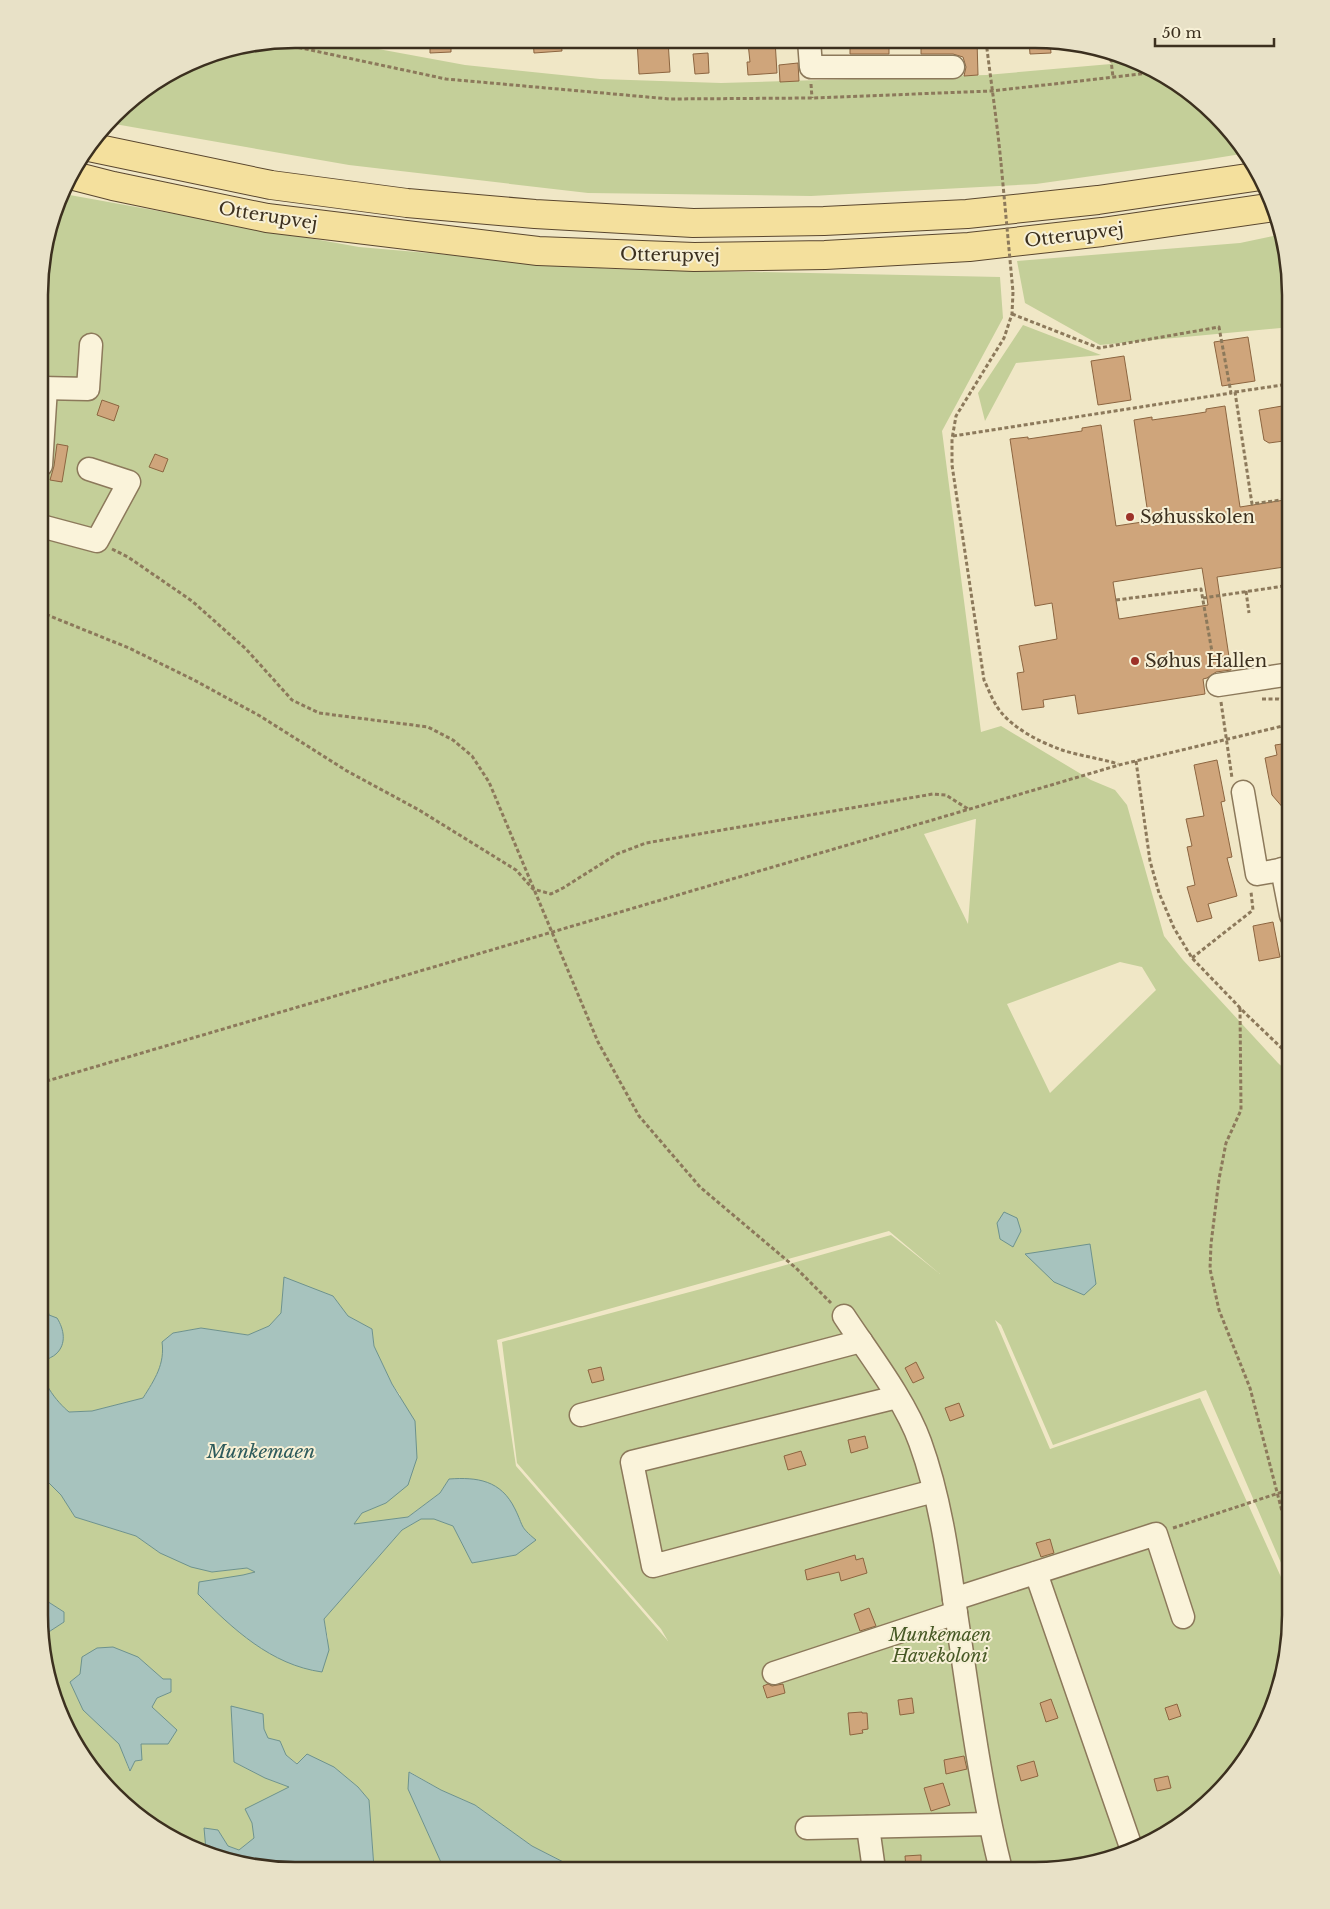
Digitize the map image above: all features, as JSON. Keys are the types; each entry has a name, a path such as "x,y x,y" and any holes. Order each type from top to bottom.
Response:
{"main road":[{"name":"Otterupvej","path":"96,148 271,185 407,203 535,214 693,223 824,222 967,214 1098,200 1253,177"},
{"name":"Otterupvej","path":"78,177 267,218 538,252 694,257 825,255 969,247 1102,232 1267,208"}],"street":[{"path":"810,48 811,67 954,67"},
{"path":"1156,224 1253,224 1271,221"},
{"path":"48,388 88,389 91,345"},
{"path":"48,528 97,541 129,482 89,469"},
{"path":"1218,685 1282,675"},
{"path":"1243,792 1257,874 1282,870"},
{"path":"844,1316 897,1397 920,1441 934,1491 955,1606 990,1824 999,1861"},
{"path":"581,1416 860,1341"},
{"path":"897,1397 632,1462 653,1566 934,1491"},
{"path":"774,1673 955,1606 1036,1573 1156,1534 1183,1617"},
{"path":"1036,1573 1130,1843"},
{"path":"807,1828 990,1824"},
{"path":"868,1827 873,1861"}],"path":[{"path":"301,48 446,79 670,99 812,98 992,91 1146,73"},
{"path":"987,48 997,117 1013,292 1012,314 1004,338 956,416 952,465 984,680 997,706 1016,727 1036,740 1062,750 1102,758 1119,765"},
{"path":"1111,60 1113,77"},
{"path":"1012,314 1099,348 1219,328 1233,392 1252,504 1282,499"},
{"path":"953,436 1282,385"},
{"path":"97,541 128,557 192,601 246,649 292,700 319,713 428,727 453,740 472,756 489,782 598,1042 639,1116 700,1187 796,1268 844,1316"},
{"path":"1202,598 1282,586"},
{"path":"1116,600 1201,589 1233,785 1243,792"},
{"path":"1246,591 1249,613"},
{"path":"48,615 129,648 194,680 260,716 516,870 534,889 551,894 617,854 646,843 933,794 946,794 968,809"},
{"path":"48,1081 1119,765 1282,726"},
{"path":"1136,761 1150,861 1159,893 1174,928 1192,958 1282,1048"},
{"path":"1192,958 1253,910 1250,884 1257,874"},
{"path":"1240,1008 1241,1110 1226,1143 1211,1244 1210,1269 1219,1310 1250,1388 1282,1515"},
{"path":"1156,1534 1282,1492"}],"green space":[{"path":"278,48 373,48 465,65 600,79 721,83 986,75 1111,64 1111,60 1145,73 1173,89 1210,120 1239,154 1036,184 811,196 588,193 349,165 116,124 157,89 185,73 231,56"},
{"name":"Munkemaen Havekoloni","path":"68,195 359,247 612,269 1000,277 1003,318 942,431 981,732 1001,726 1091,780 1115,790 1127,805 1164,936 1183,960 1282,1067 1282,1565 1206,1390 1053,1445 1001,1325 995,1320 1050,1449 1200,1398 1282,1579 1282,1631 1274,1678 1257,1724 1241,1752 1221,1777 1198,1800 1173,1820 1130,1843 1084,1857 1052,1861 561,1861 532,1846 475,1805 441,1790 410,1772 408,1789 440,1861 373,1861 369,1800 358,1787 334,1767 298,1764 286,1755 280,1741 268,1738 264,1729 231,1706 234,1762 265,1778 289,1787 252,1823 254,1838 239,1850 228,1846 218,1830 208,1846 200,1843 157,1820 120,1789 89,1752 66,1709 52,1663 48,1632 64,1622 64,1612 48,1602 48,1482 61,1495 75,1517 136,1536 160,1553 212,1572 247,1568 256,1572 243,1575 198,1594 239,1632 270,1653 303,1667 322,1671 328,1639 324,1619 402,1530 421,1519 434,1519 453,1526 472,1563 516,1555 522,1529 514,1507 449,1479 440,1493 408,1517 353,1525 362,1513 386,1503 400,1395 392,1384 374,1346 372,1329 348,1316 333,1296 284,1278 281,1313 269,1326 248,1335 201,1328 173,1333 163,1342 161,1364 143,1398 92,1411 68,1412 54,1399 48,1388 48,1359 56,1354 48,1310 48,278 52,246","holes":["976,819 968,924 924,834","1120,962 1142,967 1156,990 1050,1093 1007,1004","889,1231 940,1274 891,1235 701,1289 502,1342 517,1463 661,1629 668,1641 516,1466 497,1340","138,1657 163,1679 171,1692 157,1698 152,1707 176,1730 141,1744 129,1770 119,1743 83,1710 70,1682 80,1674"]},
{"path":"1275,236 1282,278 1282,328 1100,345 1025,303 1017,261 1240,243"},
{"path":"1023,325 1101,355 1016,363 985,421 978,393"}],"water":[{"path":"1004,1212 1017,1218 1021,1231 1013,1247 1000,1239 997,1223"},
{"path":"1090,1244 1096,1284 1084,1295 1054,1282 1025,1254"},
{"name":"Munkemaen","path":"284,1277 333,1296 348,1316 372,1329 374,1346 392,1384 415,1421 417,1458 408,1485 386,1503 362,1513 354,1524 408,1517 440,1493 449,1479 469,1479 487,1482 503,1492 515,1509 524,1529 536,1540 516,1555 472,1563 453,1526 434,1519 421,1519 402,1530 324,1619 329,1650 322,1672 286,1662 254,1644 198,1594 199,1582 255,1572 247,1568 212,1572 191,1567 160,1553 136,1536 75,1517 61,1495 48,1482 48,1387 69,1412 92,1411 143,1398 155,1378 160,1364 163,1350 162,1342 173,1333 201,1328 248,1335 269,1326 281,1313"},
{"name":"Munkemaen","path":"48,1310 49,1315 57,1318 63,1332 62,1346 55,1355 48,1359"},
{"path":"48,1602 64,1612 64,1622 48,1632"},
{"path":"113,1647 138,1657 163,1679 171,1679 171,1692 157,1698 152,1707 177,1730 168,1744 141,1744 142,1760 135,1761 130,1771 119,1744 83,1710 70,1682 80,1674 82,1657 97,1648"},
{"path":"231,1706 263,1714 264,1729 268,1738 280,1741 286,1755 297,1764 307,1754 334,1767 358,1787 369,1800 373,1861 278,1861 246,1857 206,1845 204,1828 218,1830 228,1846 239,1850 254,1838 252,1823 245,1809 289,1787 265,1778 234,1762"},
{"path":"409,1772 441,1790 475,1805 532,1846 561,1861 440,1861 408,1789"}],"building":[{"path":"430,48 451,48 451,52 430,53"},
{"path":"534,48 562,48 562,51 534,53"},
{"path":"637,48 668,48 670,72 639,74"},
{"path":"749,48 775,48 777,73 748,75 747,62 750,62"},
{"path":"850,48 889,48 889,54 850,54"},
{"path":"921,48 977,48 978,75 964,76 966,67 963,57 953,54 921,54"},
{"path":"1030,48 1051,48 1051,53 1030,54"},
{"path":"708,53 709,73 695,74 693,54"},
{"path":"798,63 799,81 780,82 779,65"},
{"path":"1248,337 1255,381 1222,386 1214,342"},
{"path":"1124,356 1131,400 1098,405 1091,361"},
{"path":"102,400 119,406 114,421 97,415"},
{"path":"1225,406 1240,507 1282,500 1282,567 1217,577 1231,670 1216,672 1203,679 1205,694 1078,714 1075,695 1043,700 1044,707 1022,710 1017,673 1024,672 1019,646 1057,639 1052,603 1035,606 1010,439 1028,437 1028,439 1082,431 1082,428 1101,425 1116,526 1149,521 1134,420 1152,417 1152,420 1206,412 1206,409","holes":["1202,568 1208,605 1119,619 1113,582"]},
{"path":"1282,406 1282,441 1269,443 1264,440 1259,410"},
{"path":"57,444 68,446 62,482 50,480"},
{"path":"155,454 168,459 163,472 149,467"},
{"path":"1282,744 1282,807 1272,795 1265,758 1277,755 1275,745"},
{"path":"1217,760 1225,801 1221,802 1232,857 1227,858 1237,896 1208,904 1212,918 1197,922 1187,887 1195,885 1187,847 1192,846 1186,819 1204,816 1194,765"},
{"path":"1273,922 1280,957 1259,961 1253,926"},
{"path":"916,1362 924,1378 913,1383 905,1368"},
{"path":"601,1367 604,1380 592,1383 588,1370"},
{"path":"959,1403 964,1416 950,1421 945,1408"},
{"path":"865,1436 868,1448 851,1453 848,1440"},
{"path":"801,1451 806,1465 788,1470 784,1456"},
{"path":"1050,1539 1054,1553 1041,1557 1036,1543"},
{"path":"855,1555 856,1560 863,1558 867,1573 841,1581 839,1572 807,1580 805,1570"},
{"path":"869,1608 876,1626 860,1631 854,1614"},
{"path":"768,1684 772,1686 783,1684 785,1693 767,1698 763,1686"},
{"path":"912,1698 914,1713 900,1715 898,1700"},
{"path":"1051,1699 1058,1718 1046,1722 1040,1703"},
{"path":"1177,1704 1181,1716 1169,1720 1165,1708"},
{"path":"848,1713 867,1713 868,1729 862,1730 863,1733 850,1735"},
{"path":"964,1756 967,1769 946,1774 944,1760"},
{"path":"1034,1761 1038,1776 1021,1781 1017,1766"},
{"path":"1168,1776 1171,1788 1157,1791 1154,1779"},
{"path":"943,1783 950,1805 931,1811 924,1788"},
{"path":"921,1855 921,1861 905,1861 905,1856"}],"place":[{"name":"Søhusskolen","path":"1130,517"},
{"name":"Søhus Hallen","path":"1135,661"}]}
